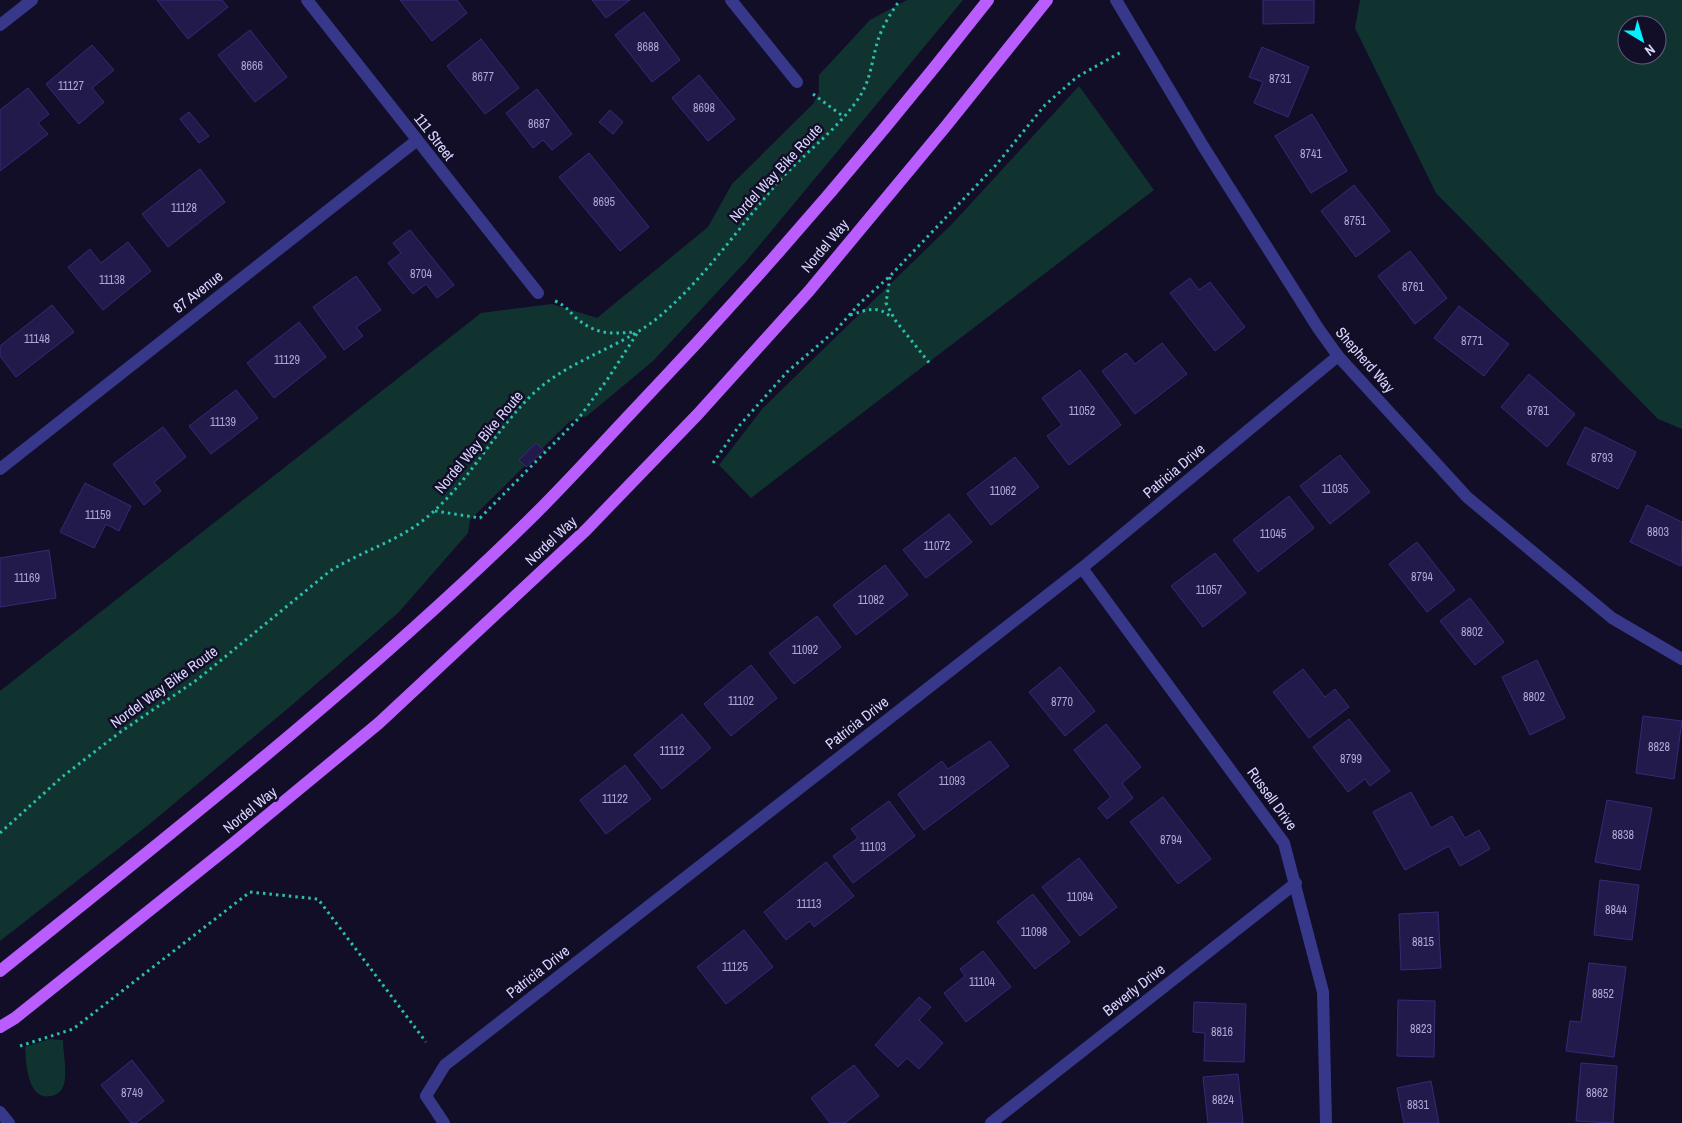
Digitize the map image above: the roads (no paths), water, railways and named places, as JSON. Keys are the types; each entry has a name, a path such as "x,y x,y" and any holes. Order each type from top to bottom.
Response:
{"main road":[{"name":"Nordel Way","path":"0,971 276,748 357,678 526,523 687,355 774,258 908,103 988,0"},
{"name":"Nordel Way","path":"0,1027 125,931 372,730 586,530 691,421 808,291 946,126 1047,0"}],"street":[{"path":"0,25 32,0"},
{"name":"111 Street","path":"307,0 416,141 538,292"},
{"path":"731,0 797,82"},
{"name":"Shepherd Way","path":"1116,0 1254,228 1338,356 1467,497 1612,618 1682,659"},
{"name":"87 Avenue","path":"0,469 416,141"},
{"name":"Patricia Drive","path":"444,1123 426,1096 445,1065 1082,568 1338,356"},
{"name":"Russell Drive","path":"1082,568 1284,843 1323,992 1326,1123"},
{"name":"Beverly Drive","path":"991,1123 1296,883"},
{"path":"0,1112 9,1123"}]}
